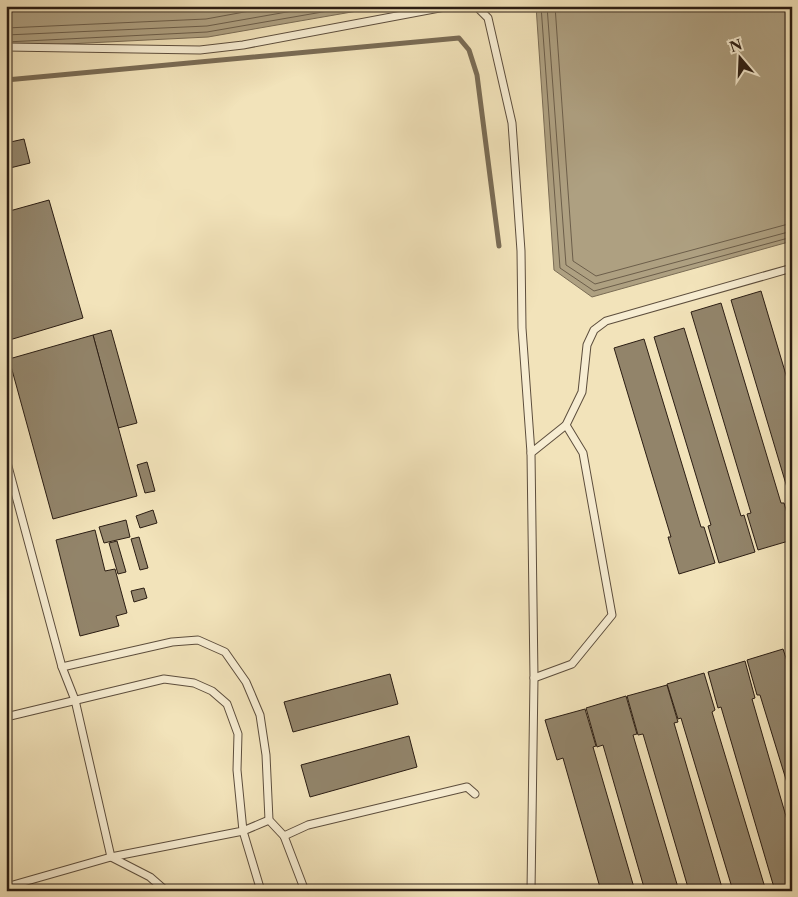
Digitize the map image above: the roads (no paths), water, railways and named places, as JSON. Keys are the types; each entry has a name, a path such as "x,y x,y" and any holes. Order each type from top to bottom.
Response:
{"lane":[{"path":"6,47 200,50 242,45 450,6"},
{"path":"476,6 488,18 512,123 521,250 522,328 531,453 534,678 532,891"},
{"path":"531,453 566,425 582,392 587,345 594,330 606,321 792,268"},
{"path":"534,678 572,664 612,615 583,453 566,425"},
{"path":"6,459 62,667 75,700 111,857 150,877 166,891"},
{"path":"62,667 172,642 198,640 225,652 246,682 260,715 266,755 269,820 284,836 305,891"},
{"path":"6,717 164,679 194,682 212,691 227,704 238,734 237,770 243,831 261,891"},
{"path":"284,836 308,825 467,787 475,794"},
{"path":"6,887 111,857 243,831 269,820"}],"water":[{"path":"6,6 386,6 208,37 6,47"},
{"path":"536,6 792,6 792,241 592,297 554,270"}],"waterway":[{"path":"6,80 459,38 469,50 477,75 499,246"}]}
